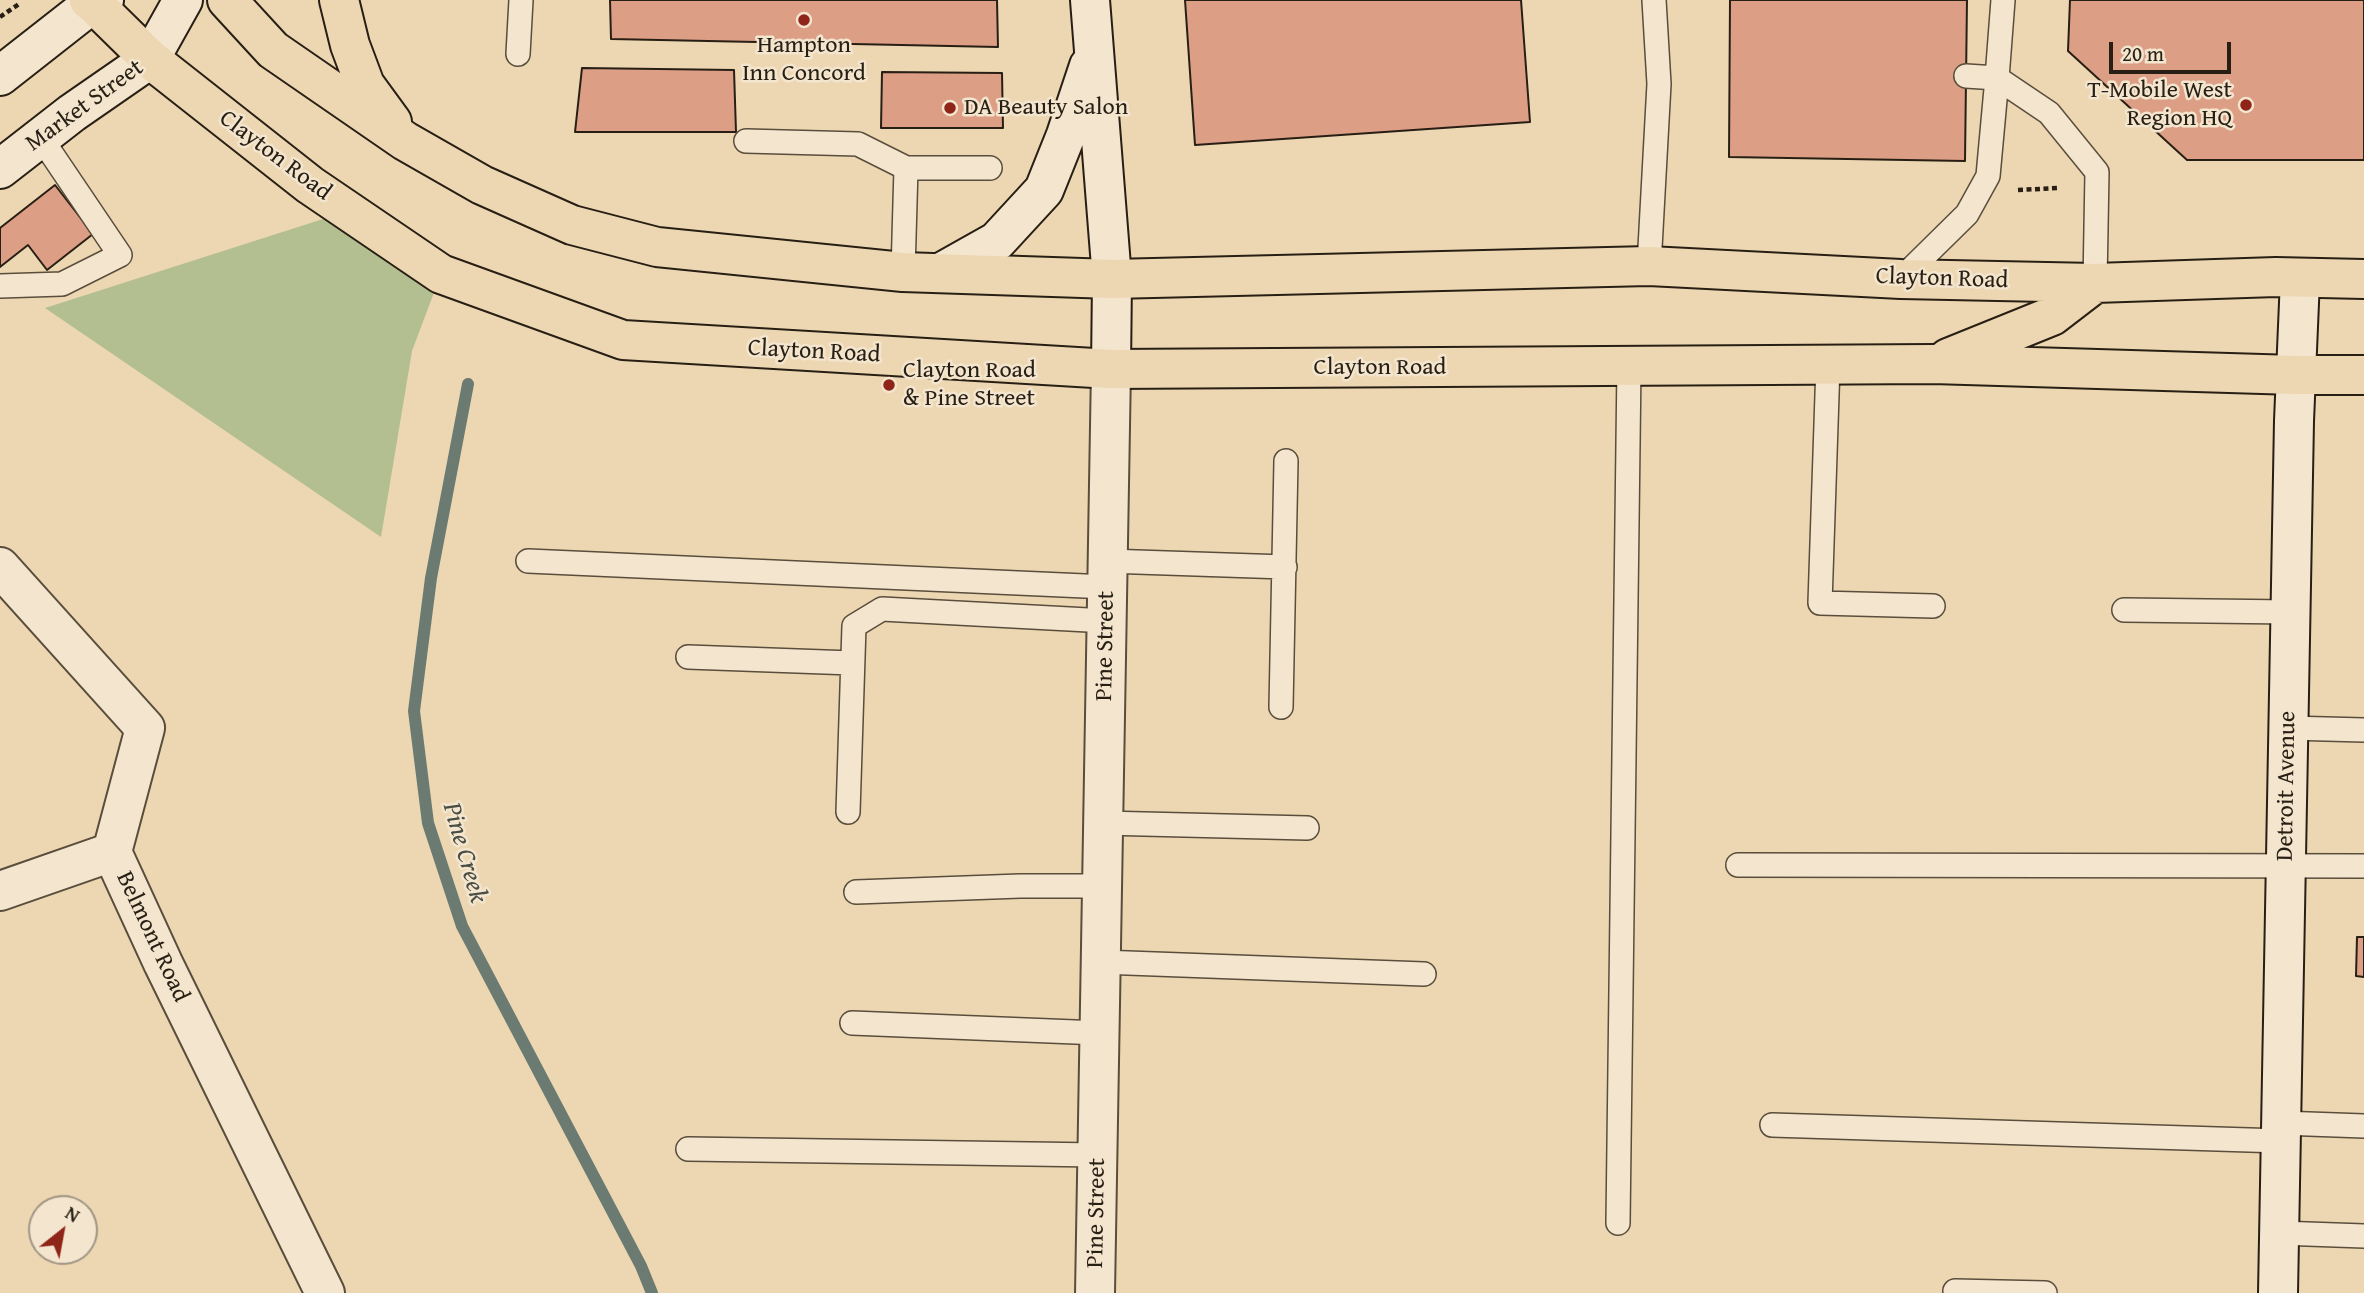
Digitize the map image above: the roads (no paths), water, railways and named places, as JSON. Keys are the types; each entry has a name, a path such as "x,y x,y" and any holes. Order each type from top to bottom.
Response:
{"main road":[{"name":"Clayton Road","path":"227,0 273,50 405,141 482,184 572,225 657,247 903,272 1112,279 1649,266 1901,279 2095,283 2288,278 2364,279"},
{"path":"340,0 350,45 365,85 405,141"},
{"name":"Clayton Road","path":"95,1 150,59 310,185 441,274 623,341 1111,369 1933,364 2295,375 2364,374"},
{"path":"2288,278 2364,257"},
{"name":"Clayton Road","path":"1933,364 2052,316 2095,283"}],"street":[{"name":"Market Street","path":"0,169 150,59 183,0"},
{"name":"Pine Street","path":"1090,0 1112,279 1095,1293"},
{"path":"0,76 95,1"},
{"path":"940,273 997,241 1044,190 1094,51"},
{"name":"Detroit Avenue","path":"2278,1293 2295,375 2288,278"},
{"name":"Belmont Road","path":"0,567 145,728 112,852 163,963 325,1293"},
{"path":"0,891 112,852"}],"lane":[{"path":"518,54 521,0"},
{"path":"1649,266 1659,84 1654,0"},
{"path":"1901,279 1967,214 1988,176 2003,0"},
{"path":"1966,76 1997,78 2049,113 2097,172 2095,283"},
{"path":"0,286 62,284 120,255 41,138"},
{"path":"746,141 858,144 906,168 990,168"},
{"path":"903,272 906,168"},
{"path":"1828,365 1820,603 1933,606"},
{"path":"1618,1223 1629,366"},
{"path":"1281,707 1286,461"},
{"path":"528,561 1107,590"},
{"path":"848,812 854,626 882,609 1107,590 1284,567"},
{"path":"2124,610 2291,612"},
{"path":"688,657 852,663"},
{"path":"2288,728 2364,730"},
{"path":"1103,823 1307,828"},
{"path":"1738,865 2364,866"},
{"path":"856,892 1103,886"},
{"path":"1101,962 1424,974"},
{"path":"852,1023 1100,1033"},
{"path":"1772,1125 2281,1132 2364,1126"},
{"path":"688,1149 1098,1155"},
{"path":"2279,1233 2364,1236"},
{"path":"1955,1292 2045,1293"}],"waterway":[{"name":"Pine Creek","path":"468,384 431,578 414,711 428,823 462,926 641,1266 652,1293"}],"place":[{"name":"Hampton Inn Concord","path":"804,20"},
{"name":"T-Mobile West Region HQ","path":"2246,105"},
{"name":"DA Beauty Salon","path":"950,108"},
{"name":"Clayton Road & Pine Street","path":"889,385"}]}
